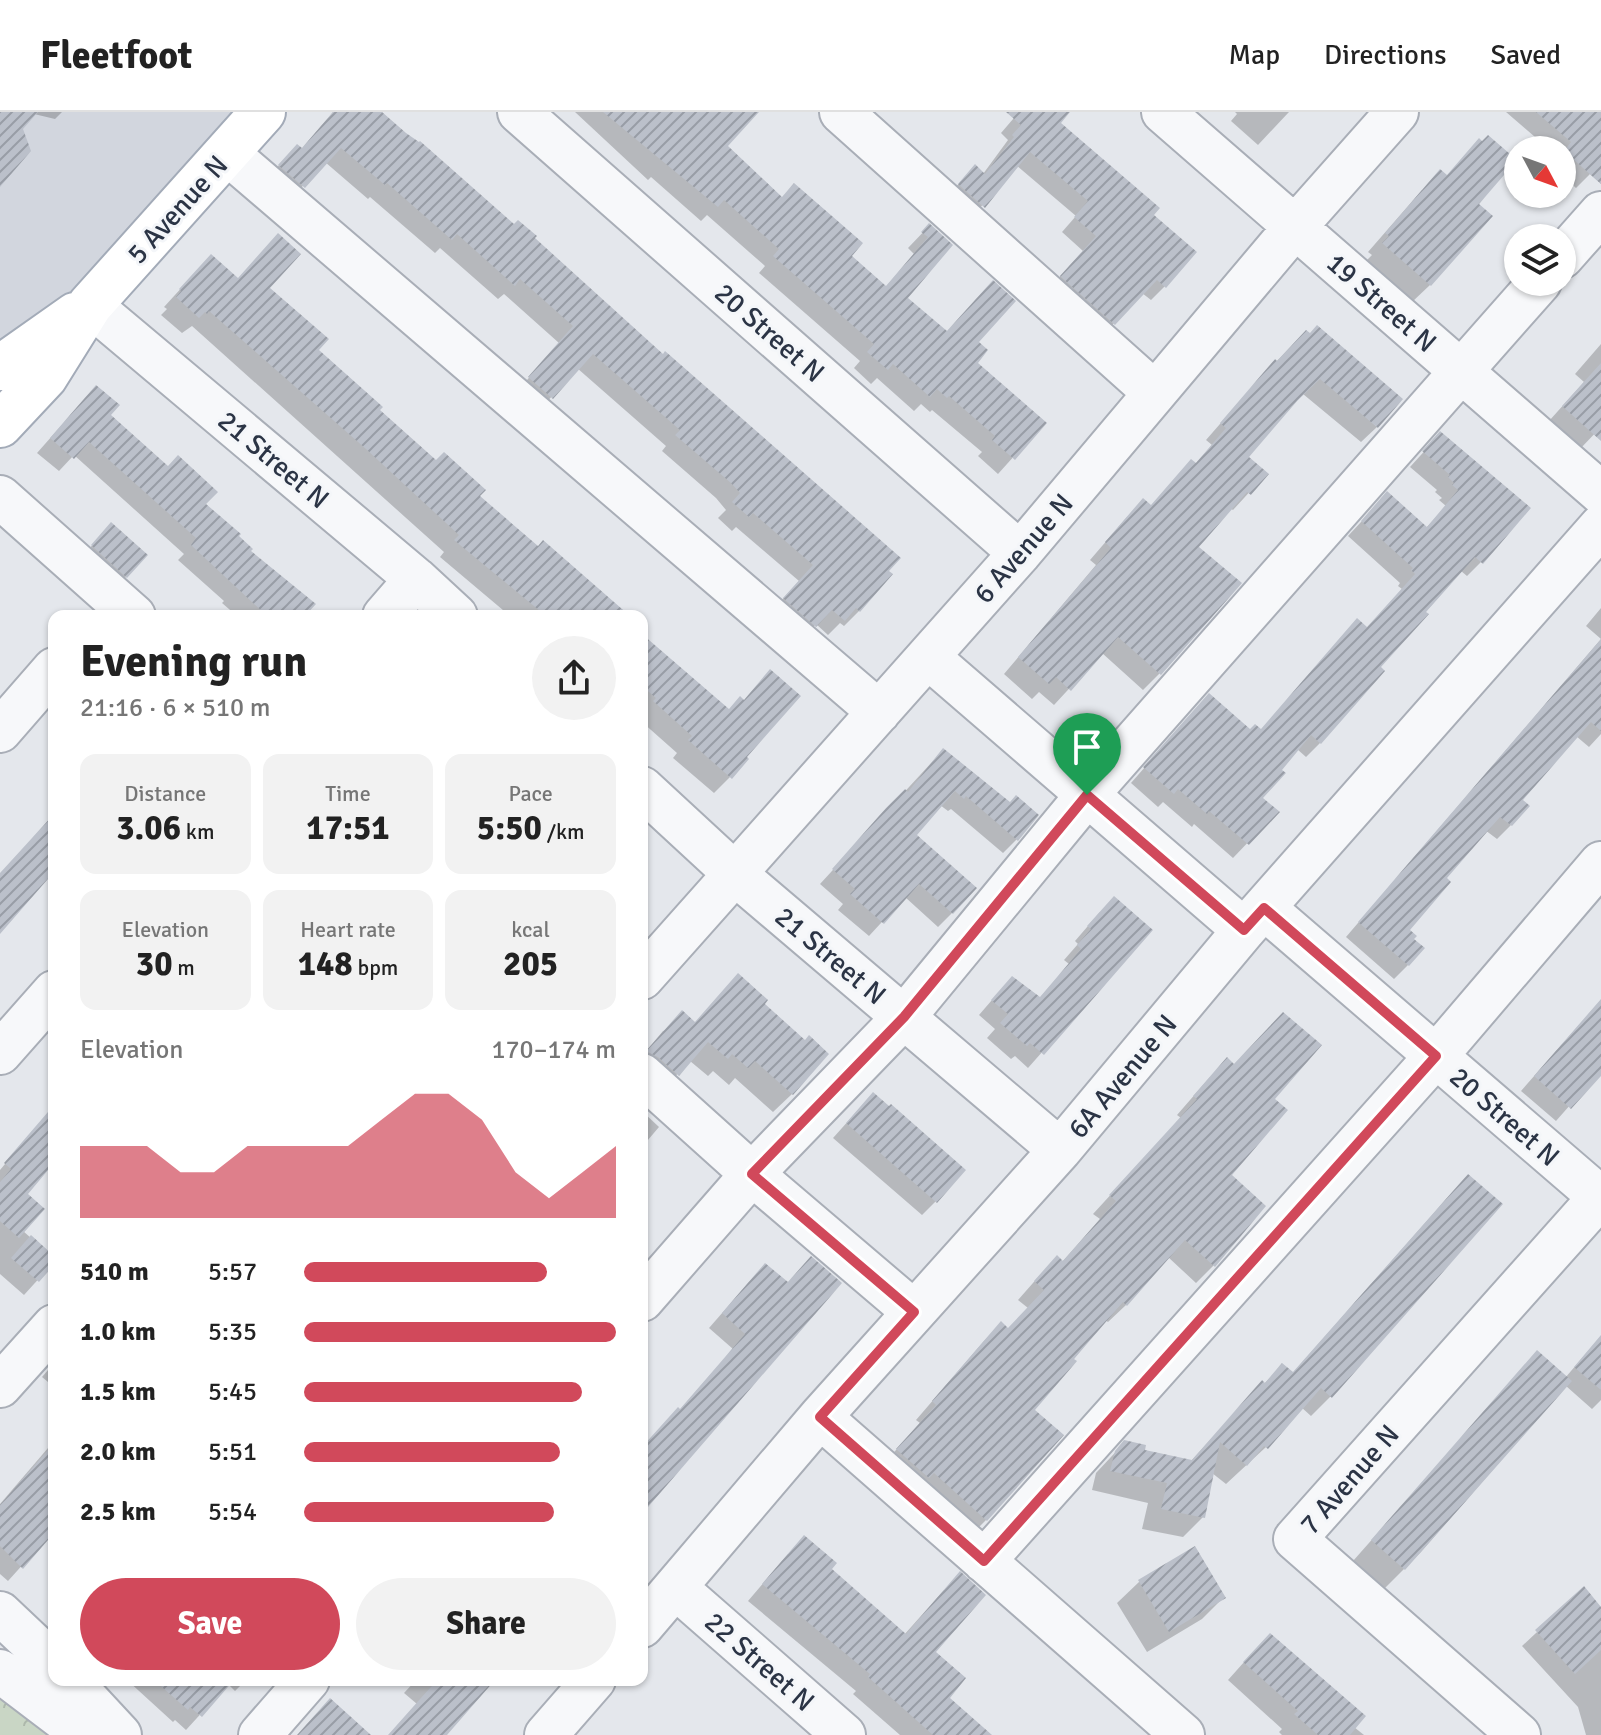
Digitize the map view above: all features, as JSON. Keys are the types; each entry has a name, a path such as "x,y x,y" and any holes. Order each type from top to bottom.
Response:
{"main road":[{"name":"5 Avenue N","path":"0,425 45,377 90,305 263,112"},
{"name":"5 Avenue N","path":"0,368 90,305"}],"street":[{"name":"20 Street N","path":"519,112 1020,553"},
{"path":"841,112 1155,393"},
{"name":"19 Street N","path":"1163,112 1601,493"},
{"name":"6 Avenue N","path":"648,971 1020,553 1295,227 1397,112"},
{"path":"227,153 879,712"},
{"path":"1576,241 1601,213"},
{"path":"648,1293 752,1174 904,1017 1087,795 1528,296"},
{"name":"21 Street N","path":"90,305 450,610"},
{"path":"0,497 116,610"},
{"name":"6A Avenue N","path":"648,1619 820,1417 1060,1150 1254,919 1601,526"},
{"path":"389,610 416,579"},
{"name":"20 Street N","path":"928,657 1087,795 1436,1056 1597,1187"},
{"path":"0,731 48,676"},
{"name":"21 Street N","path":"648,794 734,873 1060,1150"},
{"path":"984,1561 1436,1056 1601,863"},
{"path":"0,1053 48,999"},
{"path":"648,1080 914,1312"},
{"name":"7 Avenue N","path":"1519,1735 1295,1539 1597,1187"},
{"path":"0,1386 48,1333"},
{"path":"820,1417 984,1561 1168,1730"},
{"name":"22 Street N","path":"676,1588 844,1735"},
{"path":"0,1613 48,1654"},
{"path":"9,1678 48,1664"},
{"path":"9,1678 84,1735"},
{"path":"78,1686 120,1735"},
{"path":"260,1735 303,1686"},
{"path":"546,1735 589,1686"}],"shaded area":[{"path":"0,112 263,112 0,368"}],"green space":[{"path":"0,1691 51,1735 0,1735"}],"building":[{"path":"0,112 38,112 23,129 31,151 0,187"},
{"path":"333,112 382,112 420,141 514,224 518,220 537,236 535,238 663,354 665,351 901,558 889,571 893,574 860,612 856,608 845,621 832,610 816,627 783,598 813,565 753,513 749,517 732,502 740,493 731,483 675,435 680,430 593,354 553,399 528,377 573,326 520,279 515,286 457,234 452,240 387,183 385,185 341,148 305,188 278,165 297,144 302,148"},
{"path":"603,112 759,112 728,146 782,197 794,183 863,243 852,256 886,286 928,237 921,232 929,223 953,245 908,298 947,331 993,280 1016,301 979,342 988,350 978,363 1047,423 1015,460 992,440 995,436 949,396 947,398 937,389 930,397 893,364 888,370 867,352 874,344 773,256 779,249 724,200 718,207"},
{"path":"1006,112 1070,112 1061,123 1160,208 1154,215 1197,252 1166,288 1157,280 1115,325 1060,276 1096,236 1074,217 1088,201 1030,152 985,208 958,184 975,164 985,174 1014,137 1012,135 1021,125"},
{"path":"1536,112 1601,112 1601,184 1576,162 1576,136 1564,136"},
{"path":"1488,135 1504,149 1504,175 1479,204 1493,216 1431,286 1382,243 1389,236 1385,233 1440,169 1447,175 1479,138 1482,141"},
{"path":"278,233 301,254 270,288 329,339 319,350 436,460 444,452 486,490 480,496 538,546 543,540 623,610 539,610 454,540 459,535 209,311 199,318 176,297 181,291 179,289 211,254 238,278"},
{"path":"1317,325 1403,399 1378,428 1320,379 1249,457 1269,474 1251,495 1247,492 1199,547 1242,583 1161,675 1118,637 1071,691 1056,677 1049,684 1018,657 1111,548 1105,542 1143,498 1151,505 1191,459 1196,463 1226,428 1220,423 1275,359 1277,361 1306,330 1310,333"},
{"path":"1601,363 1601,441 1562,406"},
{"path":"96,385 120,405 111,415 168,466 178,455 218,492 206,504 241,534 239,536 253,549 251,551 316,604 310,610 261,610 191,545 196,538 89,442 74,459 50,438"},
{"path":"1440,431 1531,508 1483,564 1475,557 1426,612 1429,614 1381,667 1385,671 1321,744 1311,735 1282,770 1286,773 1263,798 1280,812 1249,845 1209,811 1207,814 1178,789 1174,794 1143,767 1209,693 1250,729 1255,724 1261,729 1357,618 1367,627 1415,574 1411,570 1413,568 1361,521 1387,491 1427,527 1458,490 1452,485 1450,475 1422,451"},
{"path":"111,522 148,555 127,578 91,545"},
{"path":"648,639 729,709 740,696 744,700 770,669 801,696 747,757 749,759 732,779 688,740 692,736 653,701 656,698 648,691"},
{"path":"1601,639 1601,731 1591,722 1523,800 1530,806 1512,826 1500,817 1447,878 1451,882 1410,930 1417,936 1414,939 1425,948 1409,966 1358,922"},
{"path":"943,748 1010,802 1016,795 1039,815 1018,841 966,796 964,799 955,791 917,835 977,888 953,914 919,884 884,924 850,894 855,889 832,869 886,808 905,789 908,792"},
{"path":"48,821 48,879 0,934 0,873"},
{"path":"1114,896 1153,930 1044,1055 1030,1043 1027,1046 1000,1023 1008,1014 991,1000 1012,976 1040,997 1081,949 1077,945 1091,929 1087,926"},
{"path":"738,973 768,1000 765,1004 805,1040 809,1035 829,1054 793,1095 755,1061 748,1068 732,1054 728,1059 708,1042 679,1076 648,1052 648,1049 682,1010 695,1022"},
{"path":"1601,999 1601,1076 1571,1109 1534,1076"},
{"path":"1283,1012 1322,1045 1275,1099 1288,1110 1232,1175 1266,1206 1215,1267 1185,1240 1127,1306 1123,1302 1035,1410 1064,1435 987,1521 934,1473 929,1478 896,1449 936,1405 932,1401 1001,1321 1008,1328 1044,1290 1034,1281 1057,1255 1063,1261 1116,1201 1109,1195 1197,1099 1193,1096 1227,1057 1234,1064"},
{"path":"873,1092 966,1170 937,1203 846,1123"},
{"path":"48,1112 48,1170 28,1194 45,1209 19,1238 0,1221 0,1182 11,1169 4,1163"},
{"path":"1468,1174 1503,1204 1332,1398 1321,1388 1268,1449 1264,1446 1247,1466 1220,1442 1205,1518 1161,1509 1167,1483 1110,1471 1115,1451 1124,1440 1146,1445 1145,1450 1192,1460 1262,1380 1265,1383 1282,1363 1293,1372"},
{"path":"31,1235 48,1251 48,1272 39,1282 11,1258"},
{"path":"811,1256 842,1283 648,1507 648,1440 678,1407 680,1409 745,1334 722,1313 765,1263 788,1282"},
{"path":"1601,1335 1601,1390 1574,1367"},
{"path":"1537,1350 1572,1381 1405,1570 1371,1540"},
{"path":"48,1450 48,1540 23,1569 0,1546 0,1505"},
{"path":"804,1535 837,1563 832,1569 906,1634 960,1571 986,1595 936,1652 966,1678 950,1698 992,1735 933,1735 868,1677 870,1674 762,1584"},
{"path":"1195,1546 1226,1598 1169,1632 1138,1580"},
{"path":"1584,1586 1601,1607 1601,1650 1575,1674 1535,1630"},
{"path":"1270,1633 1366,1716 1350,1735 1318,1735 1294,1714 1298,1711 1243,1662"},
{"path":"161,1686 229,1686 202,1717 190,1707 188,1710"},
{"path":"432,1686 490,1686 447,1735 388,1735"},
{"path":"330,1698 371,1735 297,1735"}],"route":[{"path":"1087,795 1244,930 1264,908 1436,1056 984,1561 820,1417 914,1312 752,1174 904,1017 1087,795"}]}
